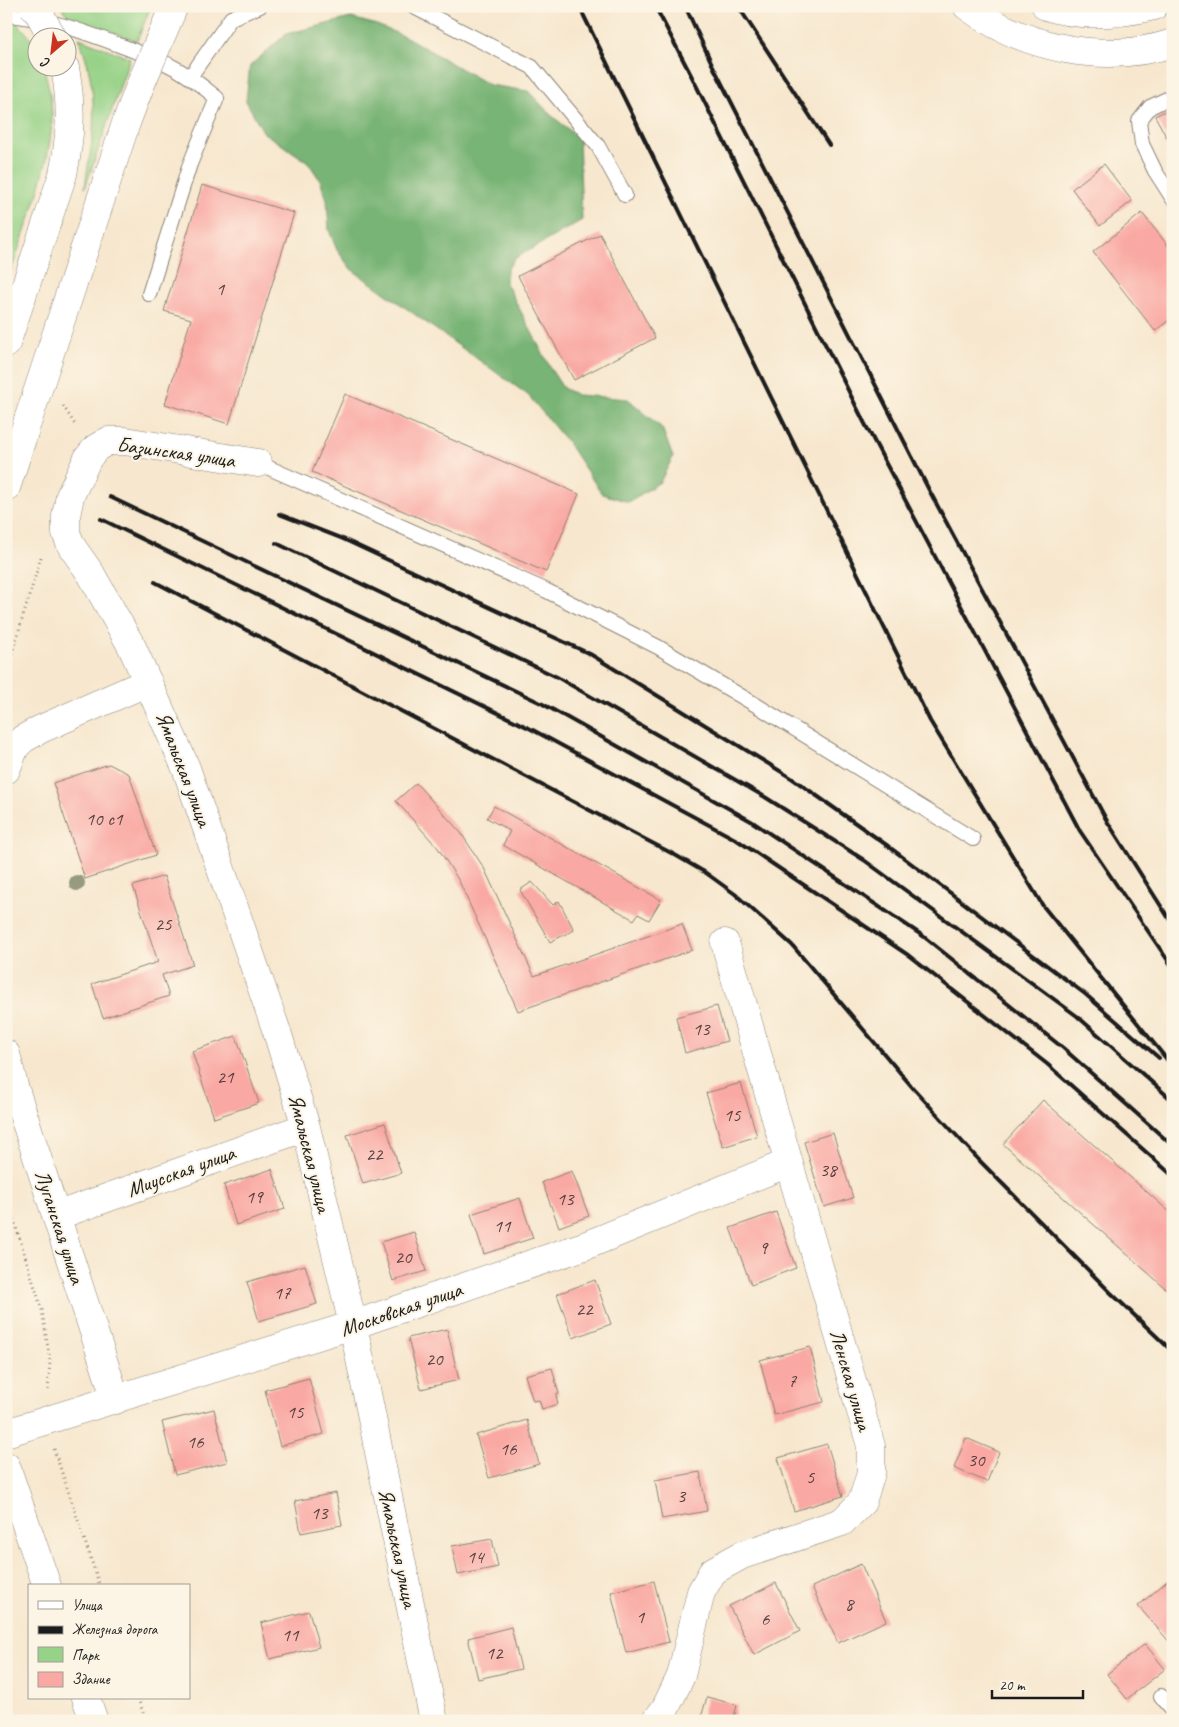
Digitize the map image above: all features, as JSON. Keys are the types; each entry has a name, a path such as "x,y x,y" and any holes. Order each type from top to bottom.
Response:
{"street":[{"path":"33,6 48,28"},
{"path":"6,488 126,123 174,6"},
{"path":"967,6 983,18 1009,32 1067,49 1130,53 1173,43"},
{"path":"1046,6 1083,13 1108,14 1154,6"},
{"path":"6,344 63,174 68,149 71,109 67,78"},
{"name":"Базинская улица","path":"111,608 72,547 66,533 66,516 70,496 88,458 96,448 108,442 125,441 258,463"},
{"name":"Ямальская улица","path":"111,608 132,647 186,768 278,1035 306,1127 353,1325 434,1721"},
{"path":"6,770 15,747 23,739 148,682"},
{"name":"Ленская улица","path":"656,1721 665,1708 681,1676 701,1592 713,1571 742,1555 842,1522 862,1502 871,1473 871,1446 725,943"},
{"name":"Луганская улица","path":"6,1054 14,1086 116,1400"},
{"name":"Миусская улица","path":"56,1216 306,1127"},
{"name":"Московская улица","path":"6,1433 353,1325 587,1245 788,1163"},
{"path":"6,1466 46,1584"},
{"path":"87,1700 94,1721"}],"lane":[{"path":"190,77 230,18 260,6"},
{"path":"412,6 532,67 598,146 625,195"},
{"path":"6,15 34,18 71,26 172,66 217,98 190,164 149,294"},
{"path":"1173,96 1150,107 1139,121 1142,144 1173,199"},
{"path":"258,463 546,590 658,647 973,839"},
{"path":"1161,1696 1173,1710"}],"path":[{"path":"139,1700 146,1721"}],"green space":[{"path":"61,6 151,6 137,41 68,16"},
{"path":"6,11 28,35 28,78 46,78 51,98 52,117 47,158 41,180 6,285"},
{"path":"351,18 377,25 408,38 489,85 528,91 551,115 579,138 582,220 514,259 507,270 506,283 552,371 563,388 577,395 628,399 662,428 673,457 660,482 629,502 602,494 568,443 528,395 351,269 337,250 329,230 327,199 320,180 308,162 264,133 246,101 250,66 286,34"},
{"path":"79,38 130,58 85,188 92,142 93,102 90,76"}],"building":[{"path":"1173,107 1173,149 1155,116"},
{"path":"1104,164 1132,201 1100,226 1072,189"},
{"path":"202,185 294,213 229,424 165,404 191,319 164,311"},
{"path":"1142,213 1173,252 1173,317 1155,331 1093,252"},
{"path":"600,234 655,338 574,380 518,276"},
{"path":"345,394 579,494 546,572 312,472"},
{"path":"109,764 129,774 156,855 85,879 53,783"},
{"path":"416,783 461,833 484,868 534,976 682,924 692,950 518,1011 459,881 438,848 396,801"},
{"path":"494,806 661,900 649,920 638,914 634,920 503,845 510,831 487,818"},
{"path":"164,876 193,965 162,975 169,996 103,1018 92,984 158,962 133,886"},
{"path":"532,882 553,905 559,901 574,930 550,942 520,890"},
{"path":"717,1006 727,1041 685,1053 676,1017"},
{"path":"236,1036 259,1103 214,1118 192,1051"},
{"path":"741,1083 757,1136 723,1147 706,1093"},
{"path":"1043,1100 1173,1215 1173,1295 1003,1144"},
{"path":"385,1123 401,1173 363,1184 347,1135"},
{"path":"833,1133 853,1198 824,1207 804,1142"},
{"path":"272,1169 285,1209 236,1225 224,1185"},
{"path":"572,1171 589,1216 559,1227 542,1182"},
{"path":"520,1198 533,1238 484,1254 471,1214"},
{"path":"776,1212 796,1268 751,1285 730,1228"},
{"path":"414,1232 426,1271 393,1281 381,1242"},
{"path":"305,1265 317,1304 259,1321 247,1282"},
{"path":"595,1280 611,1324 573,1338 557,1294"},
{"path":"447,1329 459,1380 421,1389 408,1338"},
{"path":"810,1347 824,1402 774,1415 760,1360"},
{"path":"552,1368 559,1394 556,1395 558,1404 542,1409 539,1400 533,1401 525,1375"},
{"path":"309,1378 324,1434 280,1446 265,1390"},
{"path":"214,1409 227,1462 175,1475 162,1422"},
{"path":"527,1420 539,1464 489,1478 476,1435"},
{"path":"966,1438 999,1452 987,1482 954,1468"},
{"path":"827,1444 843,1496 794,1511 778,1458"},
{"path":"700,1472 707,1511 662,1519 655,1480"},
{"path":"336,1493 342,1525 301,1533 295,1501"},
{"path":"492,1539 498,1567 458,1575 452,1546"},
{"path":"861,1564 886,1621 838,1643 812,1587"},
{"path":"1173,1576 1173,1646 1138,1606"},
{"path":"654,1581 669,1642 626,1653 611,1592"},
{"path":"776,1583 800,1631 754,1655 729,1606"},
{"path":"309,1611 319,1647 270,1659 261,1623"},
{"path":"511,1627 521,1669 478,1679 468,1638"},
{"path":"1145,1644 1165,1669 1127,1699 1107,1674"},
{"path":"707,1697 737,1705 733,1721 700,1721"}],"railway":[{"path":"579,6 930,721 1043,906 1173,1067"},
{"path":"655,6 864,422 1080,831 1173,968"},
{"path":"685,6 713,66 929,490 1107,821 1173,925"},
{"path":"738,6 829,145"},
{"path":"110,497 541,703 751,821 923,936 1063,1048 1173,1146"},
{"path":"279,514 343,539 590,654 793,779 888,846 1085,994 1159,1058"},
{"path":"101,519 531,729 737,840 908,955 1047,1064 1173,1176"},
{"path":"276,543 557,677 765,797 864,860 1077,1016 1173,1101"},
{"path":"155,582 675,855 706,873 735,894 792,945 913,1088 979,1160 1110,1292 1173,1352"}]}
